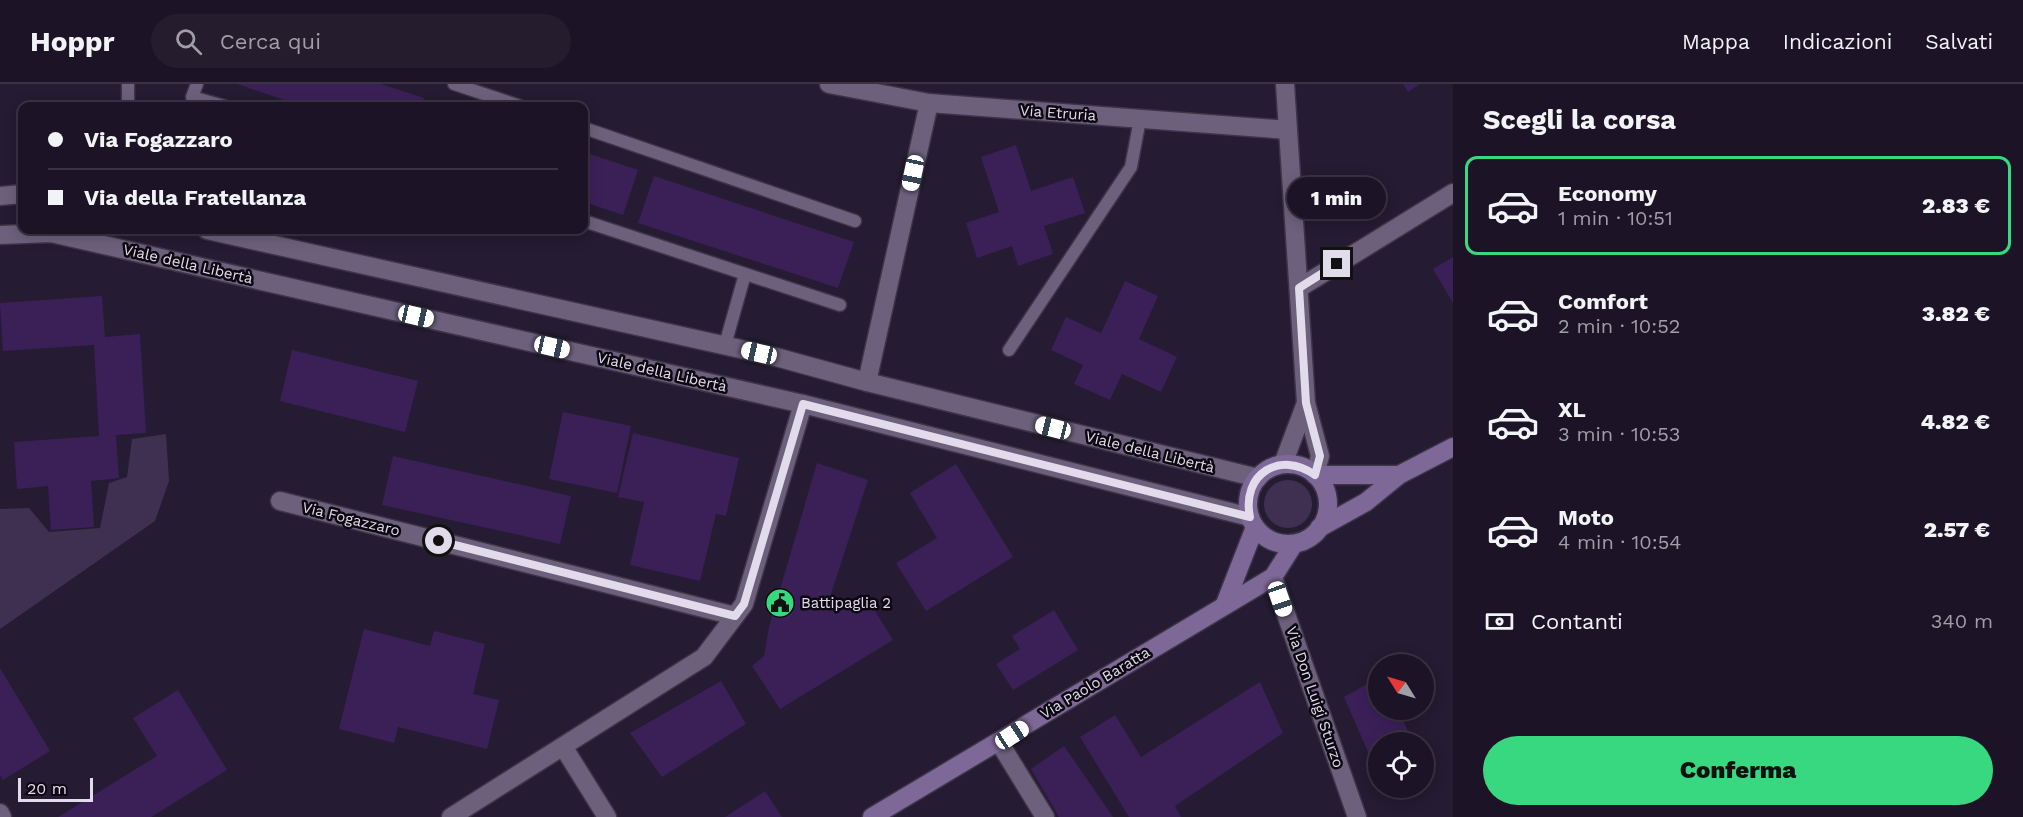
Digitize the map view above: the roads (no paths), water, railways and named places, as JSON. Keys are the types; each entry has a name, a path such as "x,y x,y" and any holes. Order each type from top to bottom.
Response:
{"main road":[{"path":"1253,522 1273,541 1294,543 1304,541 1319,528 1366,502 1399,476 1453,447"},
{"path":"1225,604 1253,522 1249,496 1258,478 1265,471 1283,464 1306,469 1315,475 1327,495 1328,507 1319,528"},
{"path":"1315,475 1399,476"},
{"name":"Via Paolo Baratta","path":"872,817 1273,577 1294,543"}],"street":[{"name":"Via Etruria","path":"829,84 929,103 1288,130"},
{"path":"1284,84 1306,403 1320,456 1315,475"},
{"path":"867,382 929,103"},
{"path":"0,196 18,194"},
{"path":"1299,288 1453,194"},
{"name":"Viale della Libertà","path":"0,236 34,234"},
{"name":"Viale della Libertà","path":"55,234 803,404 1253,522"},
{"name":"Viale della Libertà","path":"225,234 725,345 1258,478"},
{"path":"1283,464 1306,403"},
{"path":"451,817 564,748 704,657 744,604 803,404"},
{"name":"Via Fogazzaro","path":"280,501 735,616"},
{"name":"Via Don Luigi Sturzo","path":"1273,577 1357,817"},
{"path":"999,742 1045,817"},
{"path":"564,748 607,817"},
{"path":"0,813 3,817"}],"lane":[{"path":"128,84 128,102"},
{"path":"190,102 197,84"},
{"path":"454,84 508,102"},
{"path":"1009,350 1131,167 1140,119"},
{"path":"588,129 855,221"},
{"path":"588,222 840,305"},
{"path":"725,345 745,274"}],"place":[{"name":"Battipaglia 2","path":"780,603"}]}
